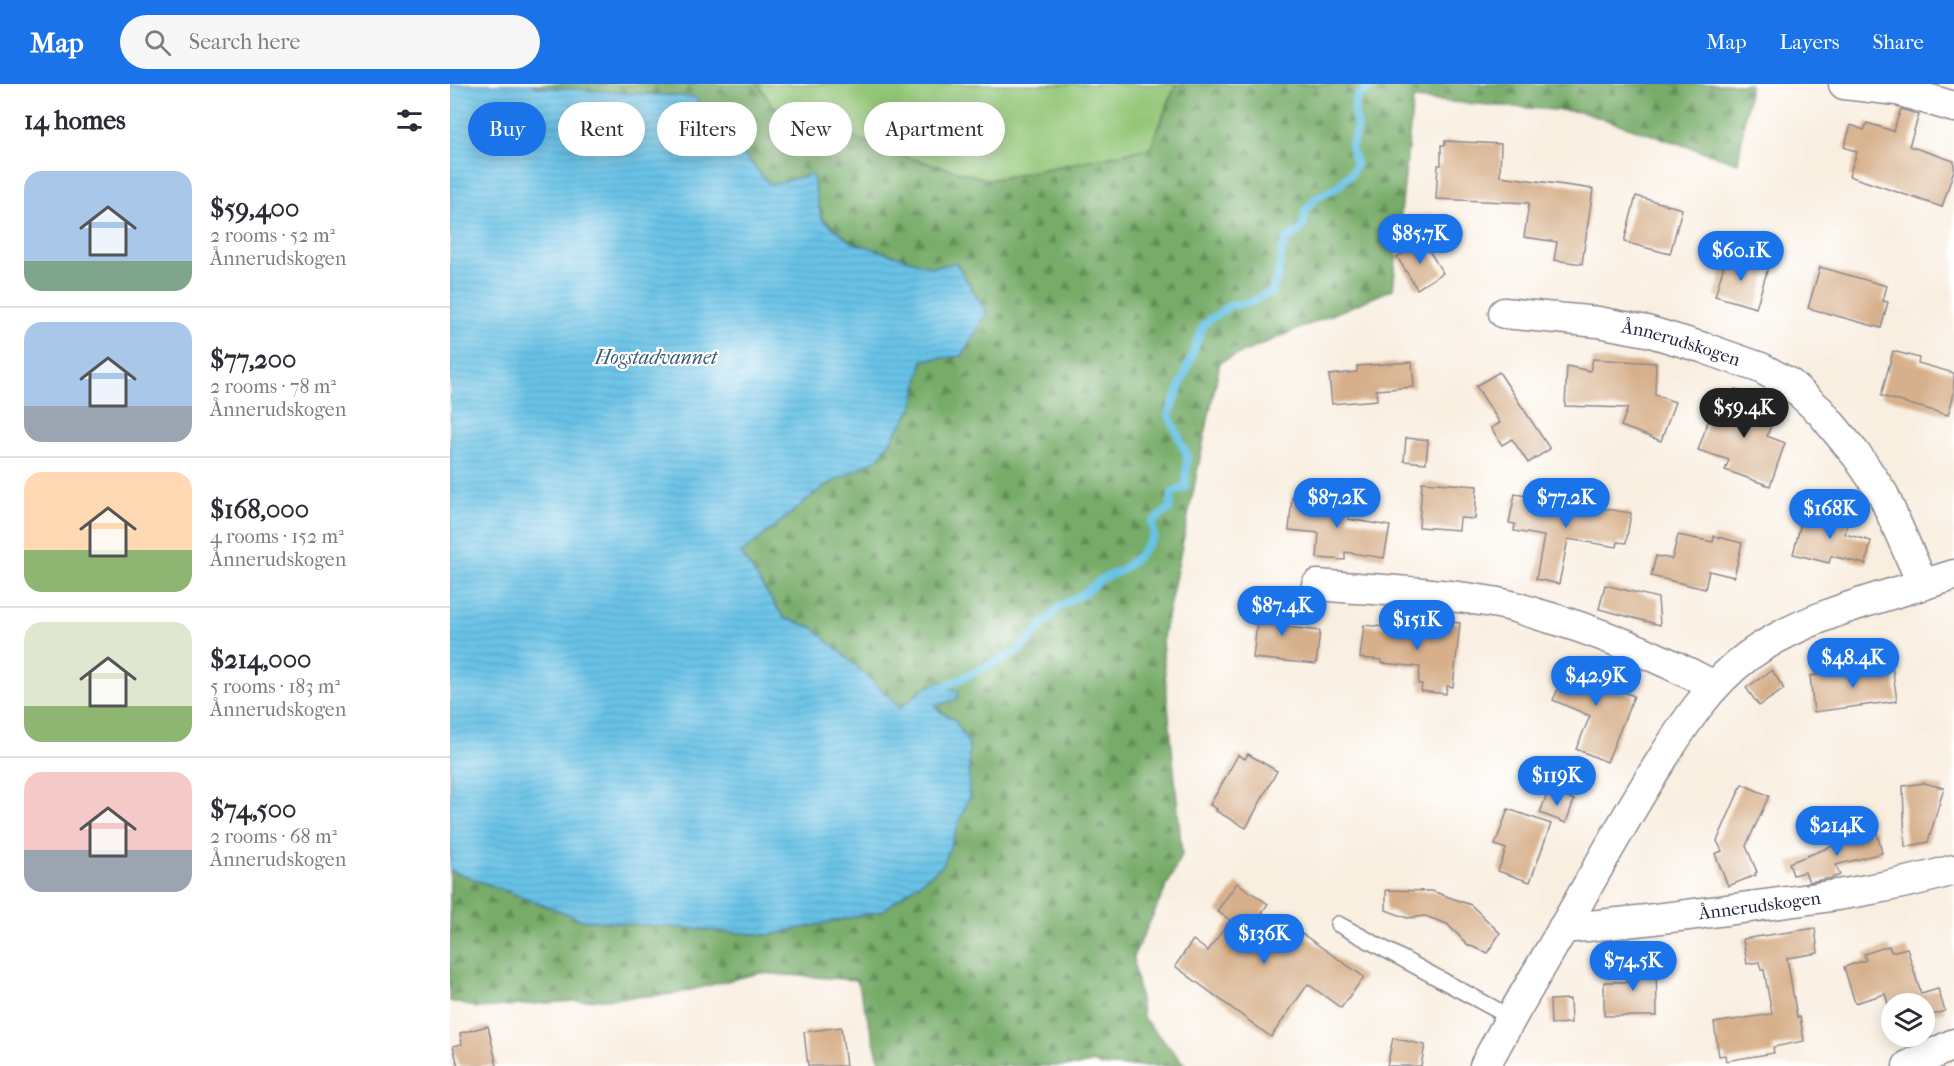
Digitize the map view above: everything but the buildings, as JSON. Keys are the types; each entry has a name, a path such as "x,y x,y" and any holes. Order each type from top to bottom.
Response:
{"street":[{"path":"1845,84 1898,90 1954,107"},
{"name":"Ånnerudskogen","path":"1504,313 1598,322 1647,331 1761,368 1790,384 1820,411 1858,457 1883,494 1923,585"},
{"path":"1485,1066 1510,1017 1636,800 1678,734 1714,686 1748,656 1790,631 1844,610 1954,575"},
{"path":"1317,585 1456,596 1500,603 1563,621 1613,639 1676,666 1714,686"},
{"name":"Ånnerudskogen","path":"1563,928 1635,923 1814,898 1922,879 1954,870"},
{"path":"1908,1066 1954,1044"}],"lane":[{"path":"1338,924 1510,1017"}],"green space":[{"path":"532,84 758,84 770,102 769,156 852,156 852,136 864,141 864,156 902,156 990,180 1150,148 1176,84 1750,84 1738,163 1582,112 1413,99 1393,289 1220,362 1162,642 1182,854 1133,957 1143,1018 1186,1066 1100,1066 1094,1062 1076,1066 881,1066 857,980 759,973 675,994 478,1008 450,1001 450,870 583,920 769,935 882,911 943,865 955,720 937,707 930,685 900,709 812,627 784,618 741,554 823,487 879,458 913,407 923,359 962,356 987,313 956,263 932,267 852,242 821,217 812,174 770,185 745,156 757,156 757,102 698,102 694,97 537,87"},
{"path":"758,84 1176,84 1150,148 990,180 903,156 1005,156 1005,102 864,102 864,141 852,136 852,102 770,102"}],"water":[{"name":"Hogstadvannet","path":"450,84 532,84 537,87 694,97 698,102 657,102 657,156 745,156 770,185 812,174 821,218 852,242 932,267 956,263 987,313 962,356 923,360 913,407 879,458 823,487 741,554 784,618 812,627 900,708 930,685 942,681 948,689 959,691 957,699 935,706 955,720 969,744 969,797 943,865 882,911 769,935 583,920 450,870"}],"waterway":[{"path":"946,686 1019,651 1060,606 1084,593 1103,578 1122,570 1140,554 1154,536 1152,523 1170,508 1172,493 1185,487 1187,456 1169,415 1204,324 1229,306 1252,302 1271,293 1278,276 1286,240 1299,231 1304,224 1305,210 1315,199 1337,187 1351,174 1356,164 1351,147 1357,127 1354,111 1356,97 1370,87 1380,84"}]}
